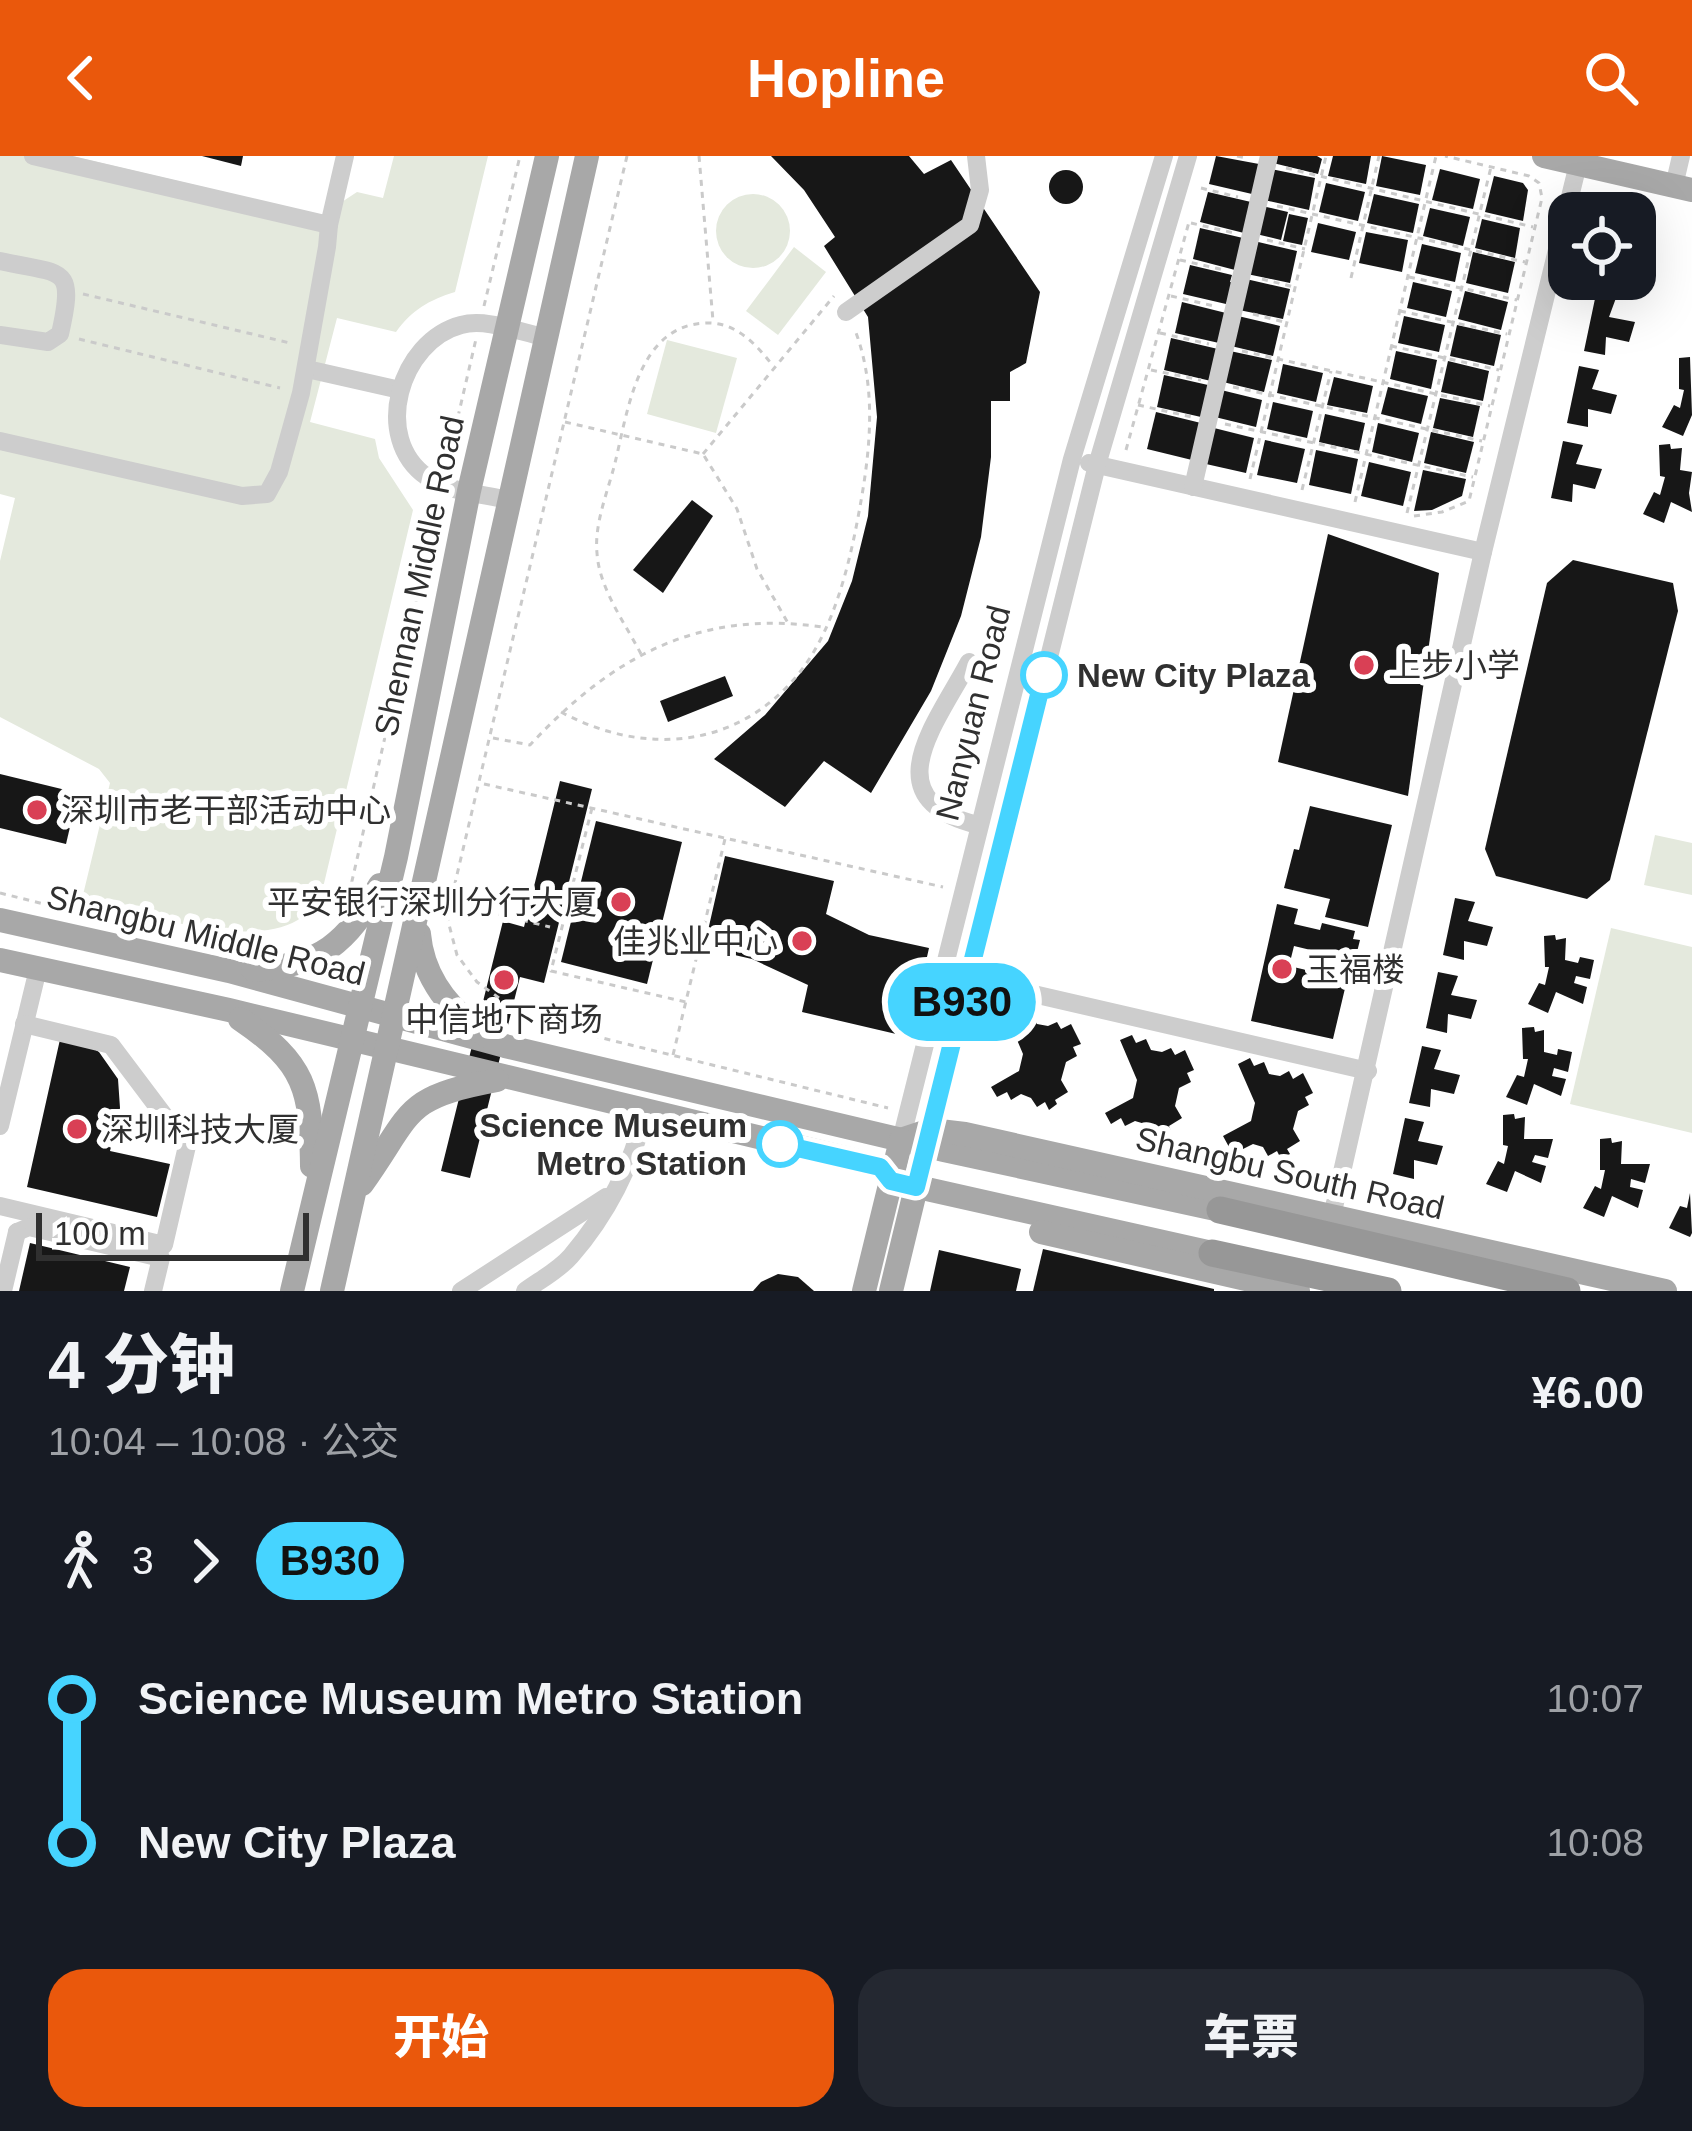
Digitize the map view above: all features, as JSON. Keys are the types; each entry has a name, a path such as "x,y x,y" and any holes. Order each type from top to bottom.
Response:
{"highway":[{"path":"1220,1210 1567,1291"},
{"path":"1211,1253 1388,1291"}],"main road":[{"name":"Shennan Middle Road","path":"292,1291 397,857 469,491 547,156"},
{"path":"332,1291 587,156"},
{"path":"1544,156 1579,160 1683,188"},
{"path":"229,971 298,966 320,956 367,908 397,857"},
{"path":"420,904 419,941 433,980 462,1017 505,1046"},
{"name":"Shangbu Middle Road","path":"0,920 229,971 395,1017"},
{"name":"Shangbu Middle Road","path":"0,960 388,1049"},
{"path":"229,1010 272,1042 304,1084 310,1106 312,1202"},
{"name":"Shangbu South Road","path":"395,1017 901,1140 964,1134 1666,1291"},
{"path":"388,1049 866,1162 962,1214 1298,1291"},
{"path":"353,1195 399,1125 421,1103 438,1092 506,1078"},
{"name":"Shangbu South Road","path":"929,1138 1220,1210"},
{"name":"Nanyuan Road","path":"864,1291 904,1184 929,1138"},
{"name":"Nanyuan Road","path":"891,1291 904,1184 901,1140"},
{"path":"904,1184 1211,1253"}],"street":[{"path":"33,156 329,225"},
{"path":"0,441 256,497 267,494 274,485 302,393 345,156"},
{"path":"846,312 970,224 980,190 976,156"},
{"name":"Nanyuan Road","path":"901,1140 1072,459 1164,156"},
{"name":"Nanyuan Road","path":"929,1138 1097,465 1188,156"},
{"path":"1681,156 1683,188"},
{"path":"1193,487 1268,160"},
{"path":"1332,1216 1483,551 1579,160"},
{"path":"0,261 54,273 70,291 60,334 48,342 0,335"},
{"path":"508,500 430,479 412,461 399,432 400,391 419,352 445,331 471,323 544,337"},
{"path":"307,369 400,391"},
{"path":"1072,459 1483,551"},
{"path":"969,662 925,745 920,778 929,804 978,825"},
{"path":"0,1126 38,969"},
{"path":"968,979 1367,1071"},
{"path":"0,1206 164,1245 187,1146 111,1045 25,1024"},
{"path":"525,1291 569,1259 615,1191 634,1157 645,1112"},
{"path":"461,1291 615,1191"},
{"path":"9,1230 29,1227 161,1258 153,1291"},
{"path":"9,1230 65,1246"},
{"path":"3,1291 9,1230"}],"path":[{"path":"483,310 520,156"},
{"path":"627,156 447,916 457,955 477,982 517,1010 598,1037 908,1113"},
{"path":"699,156 713,322"},
{"path":"1237,156 1534,228"},
{"path":"1250,480 1326,156"},
{"path":"1351,278 1378,156"},
{"path":"1354,503 1436,156"},
{"path":"1445,156 1529,176 1539,183 1542,198 1469,501 1423,517 1407,515 1491,167"},
{"path":"1203,172 1199,188 1527,262"},
{"path":"1125,451 1189,223"},
{"path":"1408,276 1517,300"},
{"path":"70,291 312,348"},
{"path":"561,712 631,740 688,739 720,729 778,695 802,670 825,627 855,535 866,474 870,411 866,358 846,312 832,294 704,454"},
{"path":"1400,310 1509,334"},
{"path":"641,654 603,581 596,548 634,388 662,337 691,323 713,322 753,341 773,366"},
{"path":"1158,332 1492,406"},
{"path":"60,334 302,393"},
{"path":"446,471 477,338"},
{"path":"1391,346 1501,370"},
{"path":"1148,369 1484,442"},
{"path":"1302,492 1330,371"},
{"path":"1138,405 1475,478"},
{"path":"563,422 704,454 737,509 757,569 788,623"},
{"path":"345,906 439,498"},
{"path":"491,738 530,745 561,712 614,669 641,654 724,627 788,623 825,627"},
{"path":"481,783 962,891"},
{"path":"592,806 551,971 686,1002"},
{"path":"673,1055 725,837"},
{"path":"0,893 149,930"},
{"path":"451,902 550,927"}],"shaded area":[{"path":"0,156 72,156 322,215 357,192 383,198 394,156 488,156 455,292 422,307 396,332 337,318 310,422 375,439 379,458 413,510 321,896 302,917 282,927 226,931 82,899 110,783 99,769 0,717 0,561 15,498 0,494"},
{"path":"753,194 779,205 790,231 779,257 753,268 727,257 716,231 727,205"},
{"path":"794,247 826,272 778,335 746,311"},
{"path":"667,340 737,358 716,433 647,414"},
{"path":"1655,835 1692,843 1692,895 1644,885"},
{"path":"1611,928 1692,947 1692,1133 1570,1104"}],"building":[{"path":"202,156 243,156 241,166"},
{"path":"771,156 909,156 924,174 951,160 1040,292 1026,363 1010,372 1010,401 991,401 991,457 981,537 961,616 931,691 871,793 824,761 785,807 714,759 765,715 828,641 852,581 868,516 877,417 868,317 824,246 835,237 804,190"},
{"path":"1216,156 1259,164 1252,194 1209,184"},
{"path":"1274,156 1322,159 1318,174 1273,163"},
{"path":"1333,156 1371,156 1366,184 1328,176"},
{"path":"1382,156 1426,165 1420,195 1376,186"},
{"path":"1271,169 1315,178 1309,210 1264,200"},
{"path":"1440,169 1480,179 1473,209 1432,200"},
{"path":"1066,170 1078,175 1083,187 1078,199 1066,204 1054,199 1049,187 1054,175"},
{"path":"1494,176 1523,183 1528,190 1523,221 1485,212"},
{"path":"1326,183 1365,192 1358,221 1319,212"},
{"path":"1208,192 1251,202 1244,233 1200,222"},
{"path":"1374,194 1419,204 1413,233 1367,223"},
{"path":"1262,206 1288,212 1281,240 1256,234"},
{"path":"1430,208 1470,217 1463,246 1423,236"},
{"path":"1289,214 1308,218 1302,245 1283,241"},
{"path":"1482,219 1520,228 1515,258 1475,248"},
{"path":"1318,223 1356,232 1349,260 1311,252"},
{"path":"1200,228 1243,238 1235,270 1193,259"},
{"path":"1366,232 1408,240 1402,272 1359,263"},
{"path":"1254,241 1297,251 1290,283 1247,274"},
{"path":"1422,244 1461,253 1455,282 1415,273"},
{"path":"1473,252 1515,262 1508,293 1466,283"},
{"path":"1190,265 1232,275 1230,282 1235,283 1226,304 1183,294"},
{"path":"1246,279 1290,289 1283,319 1239,310"},
{"path":"1413,282 1452,291 1446,317 1407,308"},
{"path":"1465,291 1508,302 1501,330 1458,319"},
{"path":"1595,300 1615,300 1609,317 1635,322 1629,342 1606,337 1605,355 1584,351"},
{"path":"1182,302 1226,313 1219,343 1175,333"},
{"path":"1238,316 1280,326 1273,356 1231,346"},
{"path":"1404,316 1445,325 1439,352 1398,343"},
{"path":"1457,325 1501,335 1494,366 1450,356"},
{"path":"1171,338 1218,349 1211,381 1164,370"},
{"path":"1230,351 1272,360 1264,392 1223,382"},
{"path":"1396,351 1437,360 1431,389 1390,379"},
{"path":"1690,357 1692,415 1683,436 1662,427 1674,405 1680,408 1684,390 1679,389 1679,358"},
{"path":"1448,361 1489,371 1483,401 1441,392"},
{"path":"1283,364 1323,373 1316,402 1277,393"},
{"path":"1579,366 1599,370 1592,389 1617,395 1611,414 1588,409 1588,427 1567,423"},
{"path":"1164,375 1208,385 1201,417 1157,407"},
{"path":"1334,377 1373,386 1367,413 1327,405"},
{"path":"1388,387 1428,396 1421,424 1381,414"},
{"path":"1221,390 1262,400 1256,427 1215,417"},
{"path":"1440,398 1480,406 1473,437 1433,428"},
{"path":"1273,402 1313,411 1307,438 1267,429"},
{"path":"1156,412 1201,423 1192,460 1147,449"},
{"path":"1325,414 1365,423 1359,451 1319,442"},
{"path":"1378,423 1419,433 1412,462 1372,452"},
{"path":"1214,428 1254,438 1246,473 1206,464"},
{"path":"1431,432 1474,442 1466,473 1424,463"},
{"path":"1265,440 1305,449 1297,483 1257,475"},
{"path":"1563,441 1583,445 1576,464 1602,469 1595,489 1573,484 1572,502 1551,498"},
{"path":"1670,444 1671,449 1682,448 1680,470 1692,472 1692,512 1671,502 1664,523 1643,514 1654,492 1660,495 1665,477 1660,476 1659,445"},
{"path":"1316,450 1358,459 1351,494 1309,485"},
{"path":"1369,462 1411,472 1403,506 1361,496"},
{"path":"1423,470 1466,479 1462,496 1432,510 1414,511"},
{"path":"692,500 713,516 663,593 633,570"},
{"name":"上步小学","path":"1328,534 1439,573 1408,796 1278,762"},
{"path":"1573,560 1673,583 1678,611 1610,880 1587,899 1496,876 1485,849 1547,583"},
{"path":"725,676 733,696 668,722 660,701"},
{"name":"深圳市老干部活动中心","path":"0,774 78,793 66,844 0,828"},
{"name":"中信地下商场","path":"560,781 592,789 544,983 520,977 470,1178 441,1171 503,921 524,927"},
{"path":"1310,806 1392,825 1368,927 1325,917 1330,899 1284,888"},
{"name":"平安银行深圳分行大厦","path":"596,821 682,842 647,984 561,962"},
{"name":"佳兆业中心","path":"725,856 834,881 826,914 869,935 929,948 909,1037 802,1012 808,985 752,959 704,948"},
{"path":"1455,898 1475,902 1468,921 1493,927 1487,946 1464,941 1464,960 1443,955"},
{"name":"玉福楼","path":"1277,904 1298,909 1294,924 1320,930 1322,923 1355,931 1353,939 1360,940 1333,1039 1251,1021","holes":["1294,946 1319,952 1315,972 1289,966"]},
{"path":"1555,935 1556,940 1566,938 1565,960 1594,960 1590,979 1576,976 1574,983 1587,987 1583,1004 1556,992 1548,1013 1528,1004 1539,983 1545,985 1549,967 1545,967 1544,936"},
{"path":"1438,972 1458,976 1451,995 1477,1000 1471,1019 1448,1014 1447,1033 1426,1028"},
{"path":"1018,1009 1021,1017 1032,1013 1037,1024 1057,1022 1061,1029 1071,1024 1081,1044 1073,1047 1077,1056 1066,1062 1061,1080 1068,1092 1049,1110 1045,1102 1037,1107 1021,1094 1011,1100 1007,1092 997,1097 991,1087 1019,1071 1023,1054 1006,1014"},
{"path":"1534,1027 1535,1032 1544,1030 1544,1052 1572,1052 1568,1072 1554,1068 1552,1076 1566,1079 1561,1096 1534,1084 1527,1105 1506,1097 1517,1075 1524,1077 1528,1059 1523,1059 1522,1028"},
{"name":"深圳科技大厦","path":"61,1035 99,1052 118,1079 120,1108 110,1151 170,1164 157,1217 27,1187"},
{"path":"1132,1035 1136,1043 1146,1039 1151,1050 1171,1048 1175,1055 1185,1050 1194,1070 1187,1073 1191,1082 1179,1088 1175,1106 1182,1118 1163,1136 1158,1128 1150,1133 1145,1124 1135,1121 1125,1126 1121,1118 1111,1124 1105,1113 1133,1098 1137,1080 1120,1040"},
{"path":"1422,1046 1441,1050 1434,1069 1460,1075 1454,1094 1431,1089 1430,1107 1409,1103"},
{"path":"1250,1058 1254,1066 1264,1062 1269,1074 1280,1076 1289,1071 1293,1079 1303,1073 1313,1093 1305,1097 1309,1105 1298,1111 1293,1129 1300,1141 1281,1159 1277,1151 1268,1156 1263,1147 1253,1144 1243,1149 1239,1142 1229,1147 1223,1136 1251,1121 1255,1103 1238,1064"},
{"path":"1514,1114 1515,1119 1525,1117 1524,1139 1553,1139 1548,1158 1535,1155 1532,1162 1546,1166 1541,1183 1515,1171 1507,1192 1486,1184 1498,1161 1504,1164 1508,1146 1503,1145 1503,1115"},
{"path":"1405,1118 1424,1122 1418,1141 1443,1146 1437,1165 1414,1160 1414,1179 1393,1174"},
{"path":"1611,1138 1612,1143 1622,1141 1621,1164 1650,1164 1645,1183 1631,1179 1630,1187 1643,1190 1638,1208 1612,1196 1604,1217 1583,1208 1595,1186 1601,1189 1605,1170 1600,1170 1600,1139"},
{"path":"1690,1193 1690,1237 1669,1228 1680,1206 1687,1208"},
{"path":"30,1243 130,1267 124,1291 19,1291"},
{"path":"1043,1249 1214,1289 1214,1291 1033,1291"},
{"path":"939,1250 1021,1269 1016,1291 930,1291"},
{"path":"778,1274 798,1277 814,1291 753,1291"}],"bus line":[{"name":"B930","path":"780,1144 866,1162 880,1167 891,1181 916,1187 1044,675"}],"place":[{"name":"上步小学","path":"1364,665"},
{"name":"New City Plaza","path":"1044,675"},
{"name":"深圳市老干部活动中心","path":"37,810"},
{"name":"平安银行深圳分行大厦","path":"621,902"},
{"name":"佳兆业中心","path":"802,941"},
{"name":"玉福楼","path":"1282,969"},
{"name":"中信地下商场","path":"504,980"},
{"name":"深圳科技大厦","path":"77,1129"},
{"name":"Science Museum Metro Station","path":"780,1144"}]}
